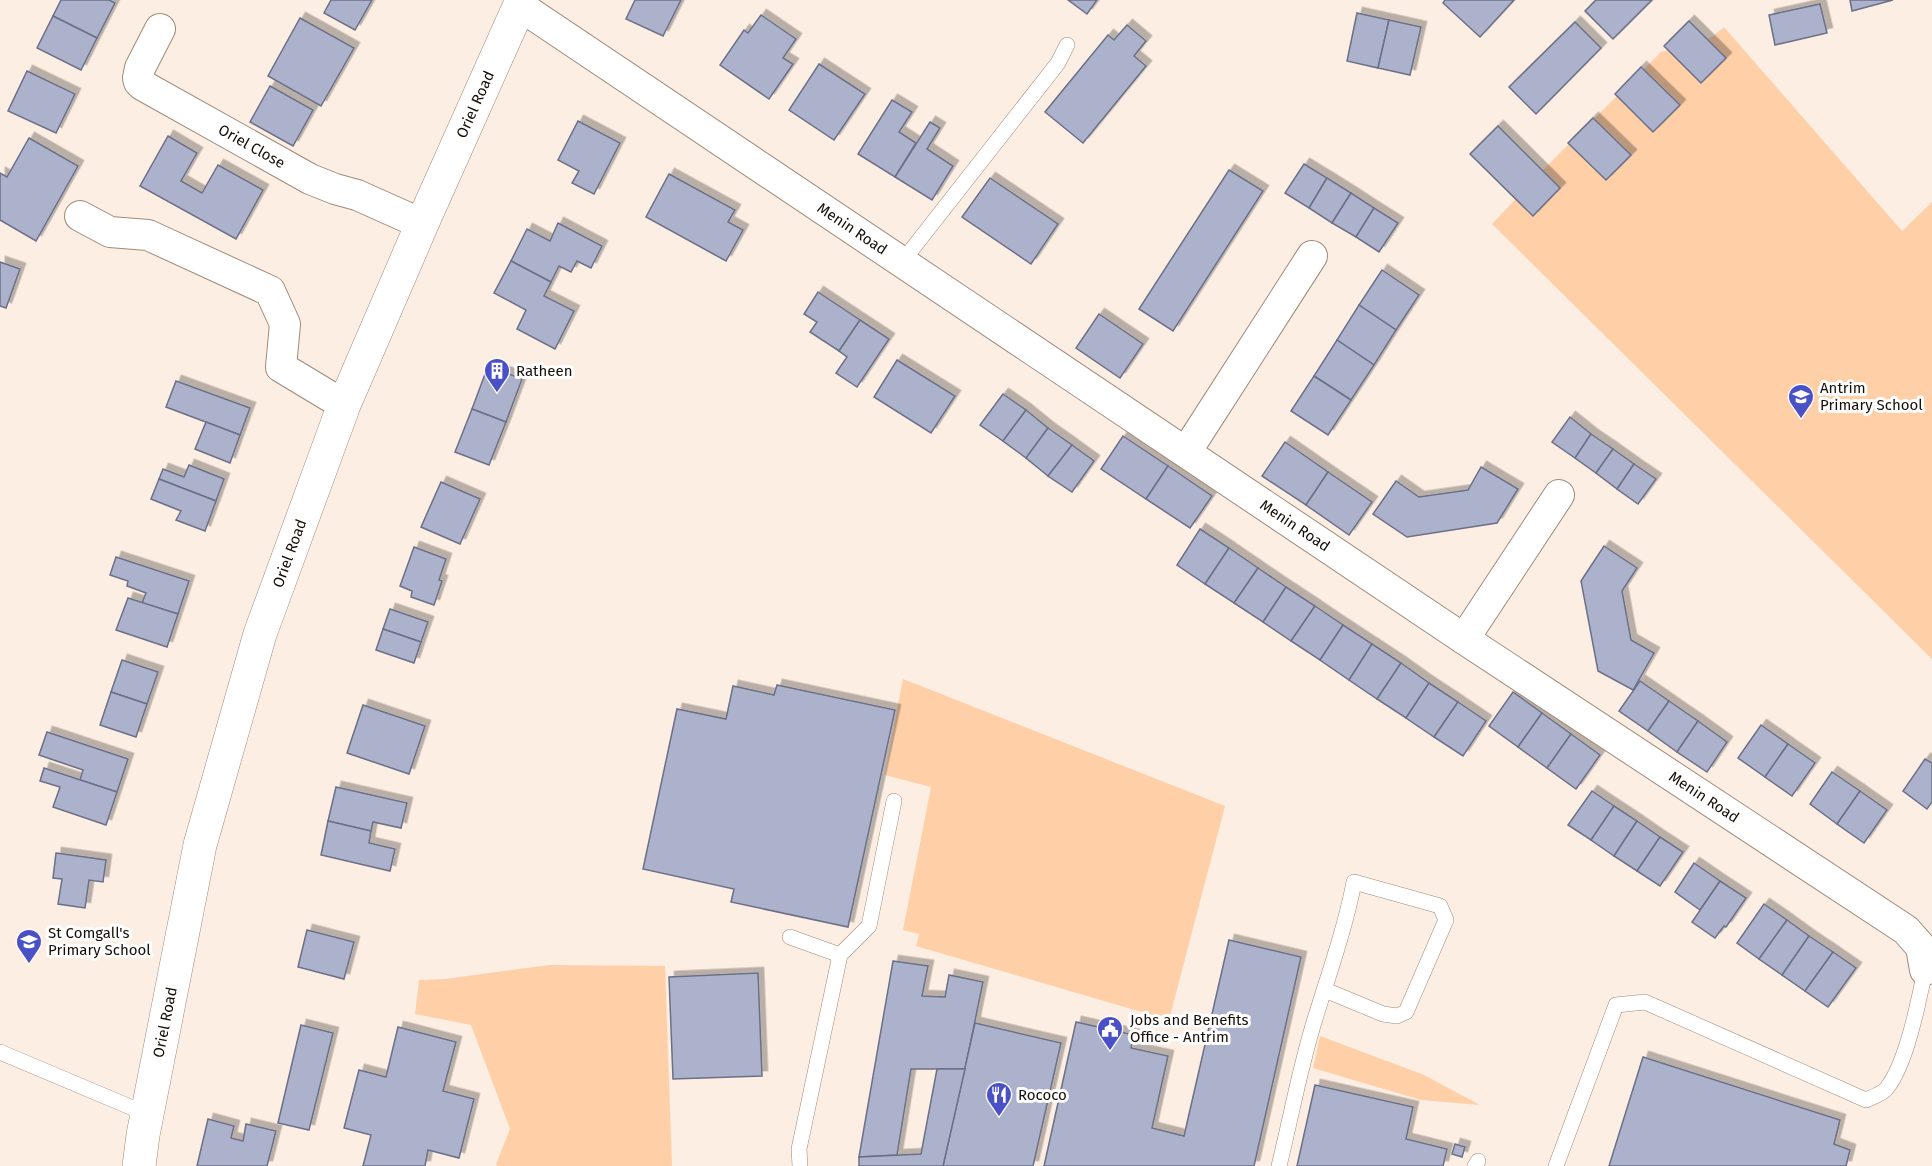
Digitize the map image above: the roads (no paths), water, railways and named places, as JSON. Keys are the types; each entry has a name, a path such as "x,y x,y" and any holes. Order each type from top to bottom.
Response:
{"street":[{"name":"Oriel Road","path":"128,1166 143,1138 200,845 260,634 344,405 521,3"},
{"name":"Menin Road","path":"521,3 1464,639 1906,930 1921,947 1925,970"},
{"name":"Oriel Close","path":"160,29 138,74 142,85 310,179 357,195 422,224"},
{"path":"80,216 110,232 148,235 270,291 285,324 281,367 344,405"},
{"path":"1186,452 1312,256"},
{"path":"1464,639 1559,495"}],"lane":[{"path":"902,262 1051,72 1066,45"},
{"path":"800,1166 799,1149 840,954 870,926 894,801"},
{"path":"1279,1166 1308,1044 1324,990 1345,926 1354,882 1440,906 1446,920 1406,1012 1397,1016 1383,1014 1324,990"},
{"path":"790,937 840,954"},
{"path":"1556,1166 1616,1005 1645,1002 1866,1100 1885,1090 1898,1069 1916,1011 1925,970"},
{"path":"0,1052 143,1138"}],"place":[{"name":"Ratheen","path":"497,394"},
{"name":"Antrim Primary School","path":"1801,420"},
{"name":"St Comgall's Primary School","path":"29,965"},
{"name":"Jobs and Benefits Office - Antrim","path":"1110,1052"},
{"name":"Rococo","path":"999,1118"}]}
